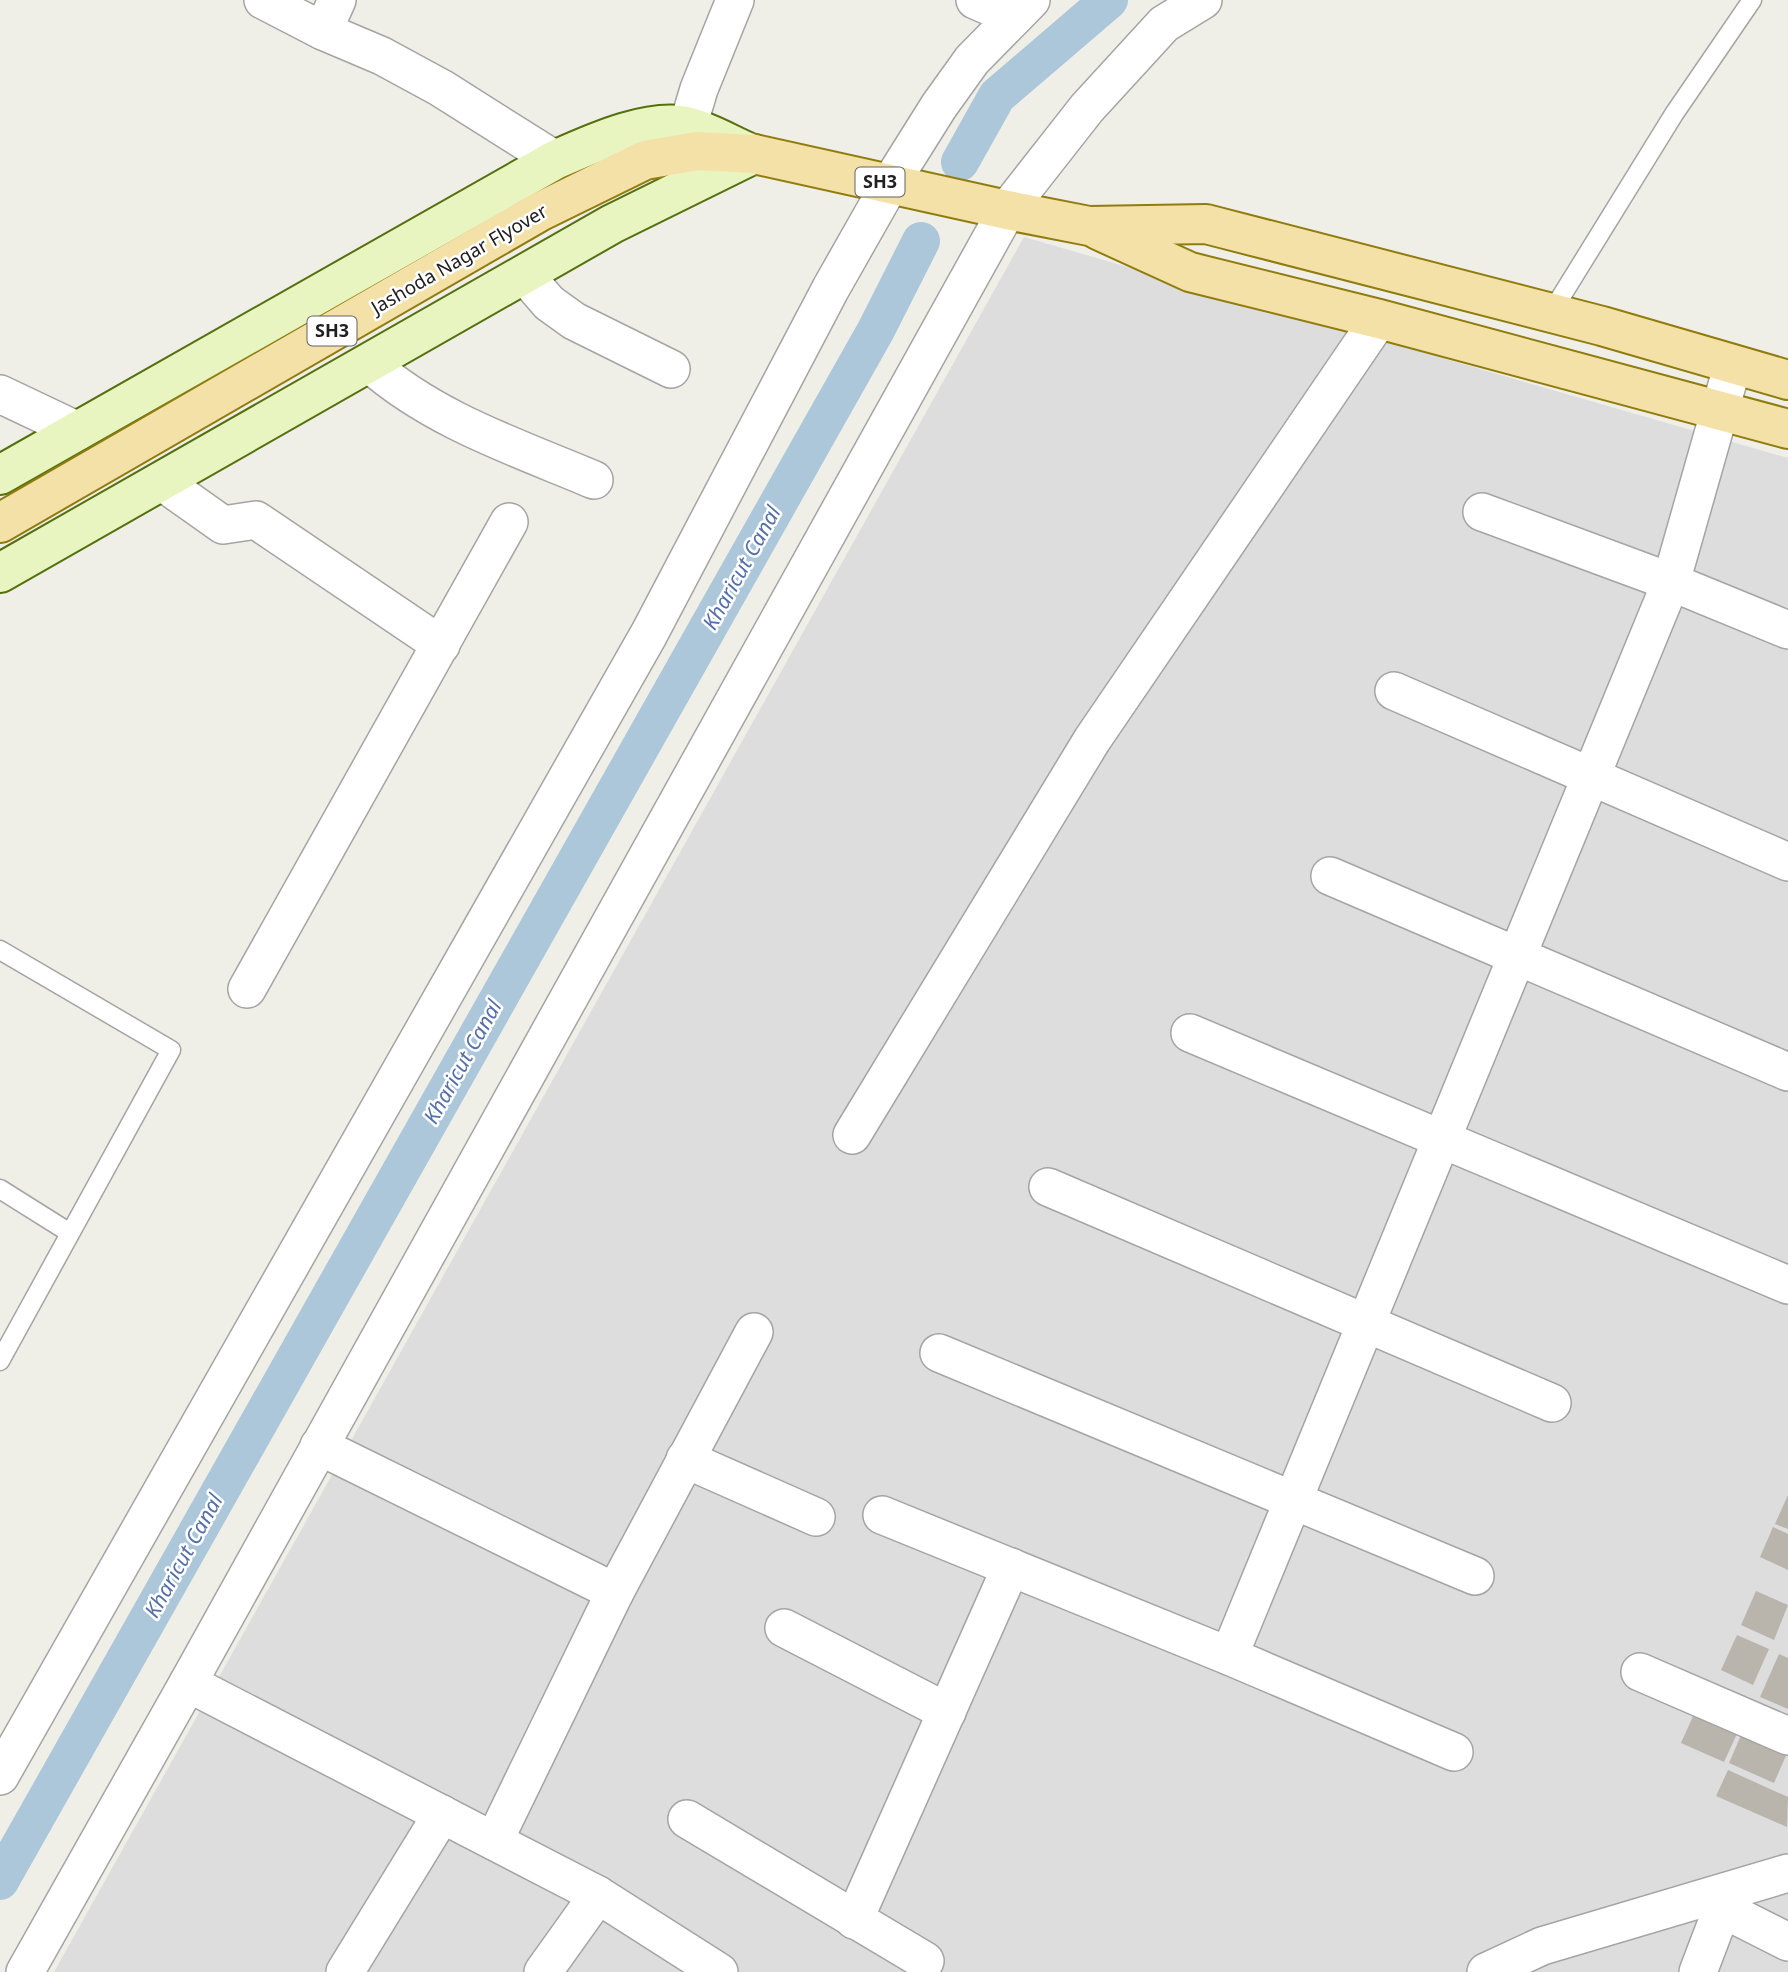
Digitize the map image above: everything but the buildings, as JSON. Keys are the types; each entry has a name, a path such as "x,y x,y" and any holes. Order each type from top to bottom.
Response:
{"main road":[{"name":"Jashoda Nagar Flyover","path":"0,523 539,212 680,141 697,151 754,154"},
{"name":"SH3","path":"754,154 1007,210"},
{"path":"1007,210 1090,226 1206,224 1551,313 1788,380"},
{"path":"1090,226 1190,272 1379,319 1788,429"}],"street":[{"path":"262,0 330,16 382,56 442,88 555,160"},
{"path":"680,141 735,0"},
{"path":"975,0 1022,9"},
{"path":"25,1972 1007,210 1087,108 1164,24 1203,0"},
{"path":"0,1776 649,634 831,288 890,184 939,106 972,60 1022,9"},
{"name":"SH3","path":"0,475 555,160 645,126 680,141"},
{"name":"SH3","path":"0,573 612,224 754,154"},
{"path":"524,274 549,303 574,321 671,369"},
{"path":"852,1135 1092,740 1379,319"},
{"path":"369,363 393,384 431,408 470,428 594,480"},
{"path":"1229,1656 1671,582 1733,364"},
{"path":"0,394 78,431"},
{"path":"160,481 223,525 256,520 441,645"},
{"path":"1482,512 1671,582 1788,630"},
{"path":"247,989 509,522"},
{"path":"1394,691 1788,862"},
{"path":"1331,876 1788,1072"},
{"path":"1190,1033 1788,1284"},
{"path":"1048,1186 1552,1404"},
{"path":"494,1841 615,1592 754,1332"},
{"path":"939,1353 1475,1576"},
{"path":"319,1446 615,1592"},
{"path":"685,1459 816,1517"},
{"path":"882,1515 1229,1656 1454,1752"},
{"path":"854,1920 1011,1567"},
{"path":"784,1628 947,1712"},
{"path":"1640,1672 1788,1736"},
{"path":"188,1683 597,1895 714,1971"},
{"path":"345,1972 442,1814"},
{"path":"687,1819 926,1961"},
{"path":"1486,1972 1542,1947 1712,1904 1788,1873"},
{"path":"543,1972 597,1895"},
{"path":"1712,1904 1788,1942"},
{"path":"1698,1972 1712,1904"}],"lane":[{"path":"1551,313 1674,114 1752,0"},
{"path":"0,950 171,1050 0,1361"},
{"path":"0,1189 70,1233"}],"shaded area":[{"path":"1024,237 1788,458 1788,1972 54,1972"}],"waterway":[{"name":"Kharicut Canal","path":"960,162 997,96 1109,0"},
{"name":"Kharicut Canal","path":"0,1881 876,330 921,241"}]}
